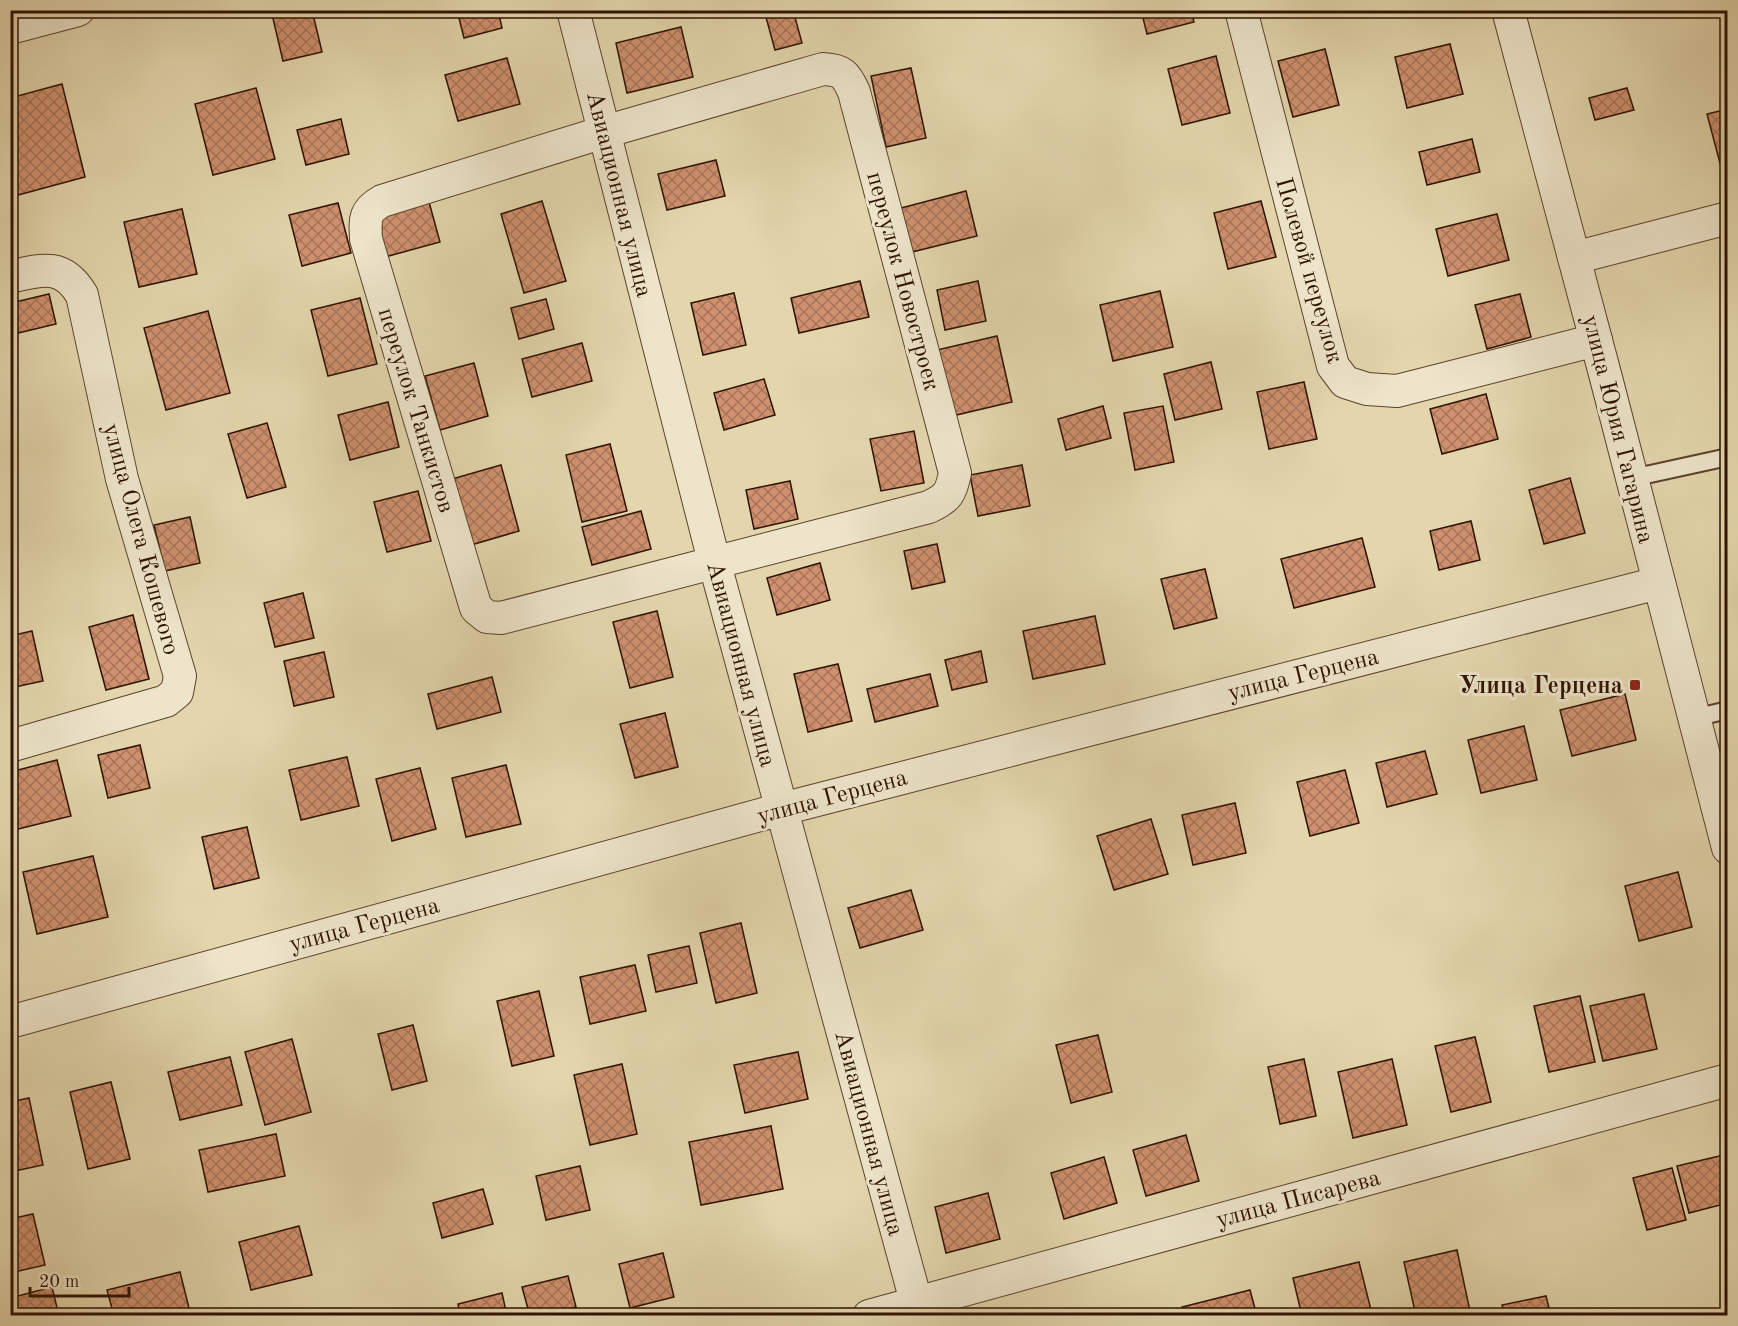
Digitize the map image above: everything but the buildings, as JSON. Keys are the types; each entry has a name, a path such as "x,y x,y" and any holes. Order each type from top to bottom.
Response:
{"street":[{"path":"10,28 78,10"},
{"name":"Авиационная улица","path":"573,10 714,561 918,1309"},
{"name":"Полевой переулок","path":"1241,10 1333,366 1345,382 1367,389 1397,391 1596,340"},
{"name":"улица Юрия Гагарина","path":"1508,10 1728,848"},
{"name":"переулок Новостроек","path":"603,132 823,69 838,70 849,80 955,473 952,488 944,500 928,507 714,561"},
{"name":"переулок Танкистов","path":"603,132 382,201 371,207 365,220 366,239 476,608 487,617 501,618 714,561"},
{"path":"1574,258 1728,218"},
{"name":"улица Олега Кошевого","path":"10,277 42,270 58,272 74,281 82,295 122,479 180,676 177,692 166,701 10,746"},
{"name":"улица Герцена","path":"10,1022 782,808 1658,583"},
{"name":"улица Писарева","path":"869,1316 918,1309 1728,1080"}],"lane":[{"path":"1632,478 1728,457"},
{"path":"1694,718 1728,710"}],"place":[{"name":"Улица Герцена","path":"1635,685"}]}
